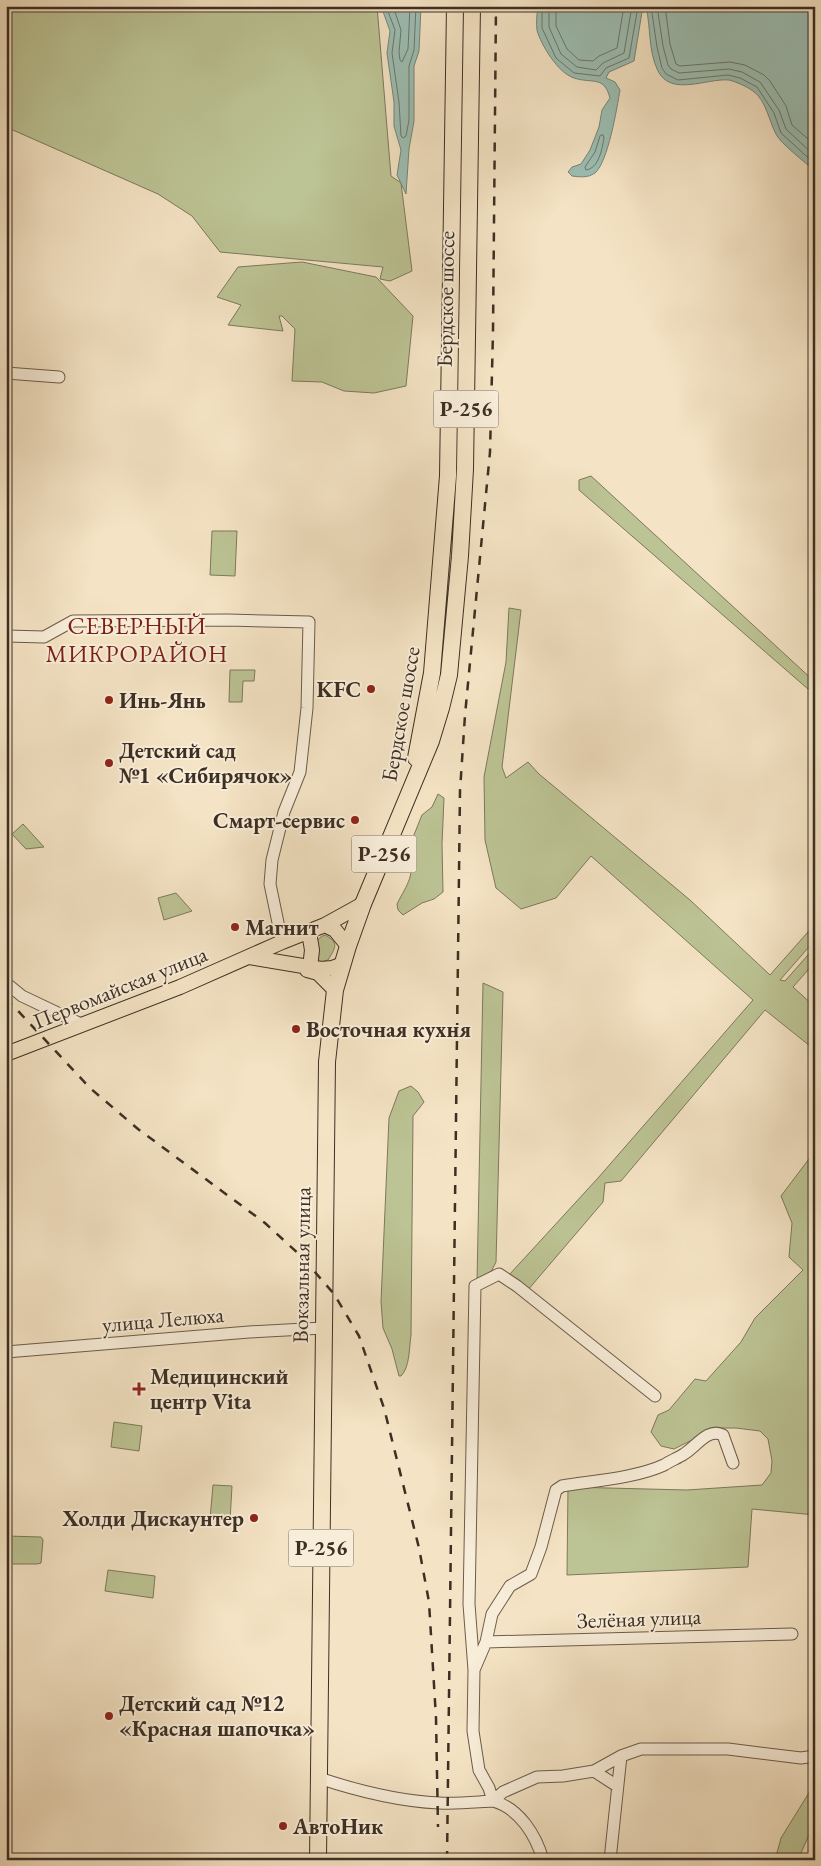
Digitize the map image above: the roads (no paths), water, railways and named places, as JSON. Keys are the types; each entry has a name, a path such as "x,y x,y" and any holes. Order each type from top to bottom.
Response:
{"highway":[{"name":"Бердское шоссе","path":"406,804 432,673 448,476 455,6"},
{"name":"Бердское шоссе","path":"406,804 442,708 449,675 453,641 465,469 472,6"},
{"name":"Вокзальная улица","path":"318,1860 327,1062 335,990 348,946 363,904 406,804"}],"main road":[{"name":"Первомайская улица","path":"6,1054 180,987 325,925 363,904"},
{"path":"325,925 334,930 348,946"},
{"path":"309,932 312,950 310,968"},
{"path":"249,957 310,968 332,968 343,964"},
{"path":"290,964 318,973 335,990"}],"street":[{"path":"6,373 59,377"},
{"path":"6,636 44,638 73,621 227,620 309,622 307,708 300,772 284,812 272,860 270,884 282,942"},
{"path":"6,983 22,996 83,1025"},
{"path":"493,1801 480,1770 473,1731 474,1670 469,1604 475,1286 499,1274 517,1286 655,1396"},
{"name":"улица Лелюха","path":"6,1352 249,1332 323,1328"},
{"path":"474,1670 486,1642 492,1614 510,1586 531,1574 541,1547 556,1490 562,1486 644,1472 661,1466 685,1453 704,1437 713,1433 723,1435 733,1463"},
{"name":"Зелёная улица","path":"486,1642 792,1634"},
{"path":"493,1801 504,1792 537,1777 563,1776 594,1771 621,1756 641,1749 728,1749 802,1758 815,1756"},
{"path":"610,1860 621,1756"},
{"path":"594,1771 617,1786"},
{"path":"319,1778 357,1791 413,1801 441,1803 493,1801 508,1807 518,1816 537,1843 542,1860"}],"water":[{"path":"381,6 421,6 419,51 414,66 414,121 409,149 406,194 397,175 401,150 394,126 394,102 387,53 390,31"},
{"path":"538,6 815,6 815,171 778,138 761,100 750,89 729,80 680,85 664,79 658,71 651,47 646,7 642,12 634,61 609,72 606,78 615,82 620,90 604,158 600,167 592,175 584,177 572,176 568,172 572,167 581,164 590,150 599,127 602,110 610,98 601,83 574,78 556,65 542,43 537,30"}],"railway":[{"path":"447,1860 460,791 465,715 490,452 496,6"},
{"path":"6,998 90,1088 138,1129 265,1223 301,1256 334,1294 359,1336 384,1408 419,1548 429,1602 436,1718 438,1827"}],"place":[{"name":"KFC","path":"371,689"},
{"name":"Инь-Янь","path":"109,700"},
{"name":"Детский сад №1 «Сибирячок»","path":"109,763"},
{"name":"Смарт-сервис","path":"355,820"},
{"name":"Магнит","path":"235,927"},
{"name":"Восточная кухня","path":"296,1029"},
{"name":"Медицинский центр Vita","path":"139,1389"},
{"name":"Холди Дискаунтер","path":"254,1518"},
{"name":"Детский сад №12 «Красная шапочка»","path":"109,1716"},
{"name":"АвтоНик","path":"283,1826"}],"district":[{"name":"СЕВЕРНЫЙ МИКРОРАЙОН","path":"137,640"}]}
